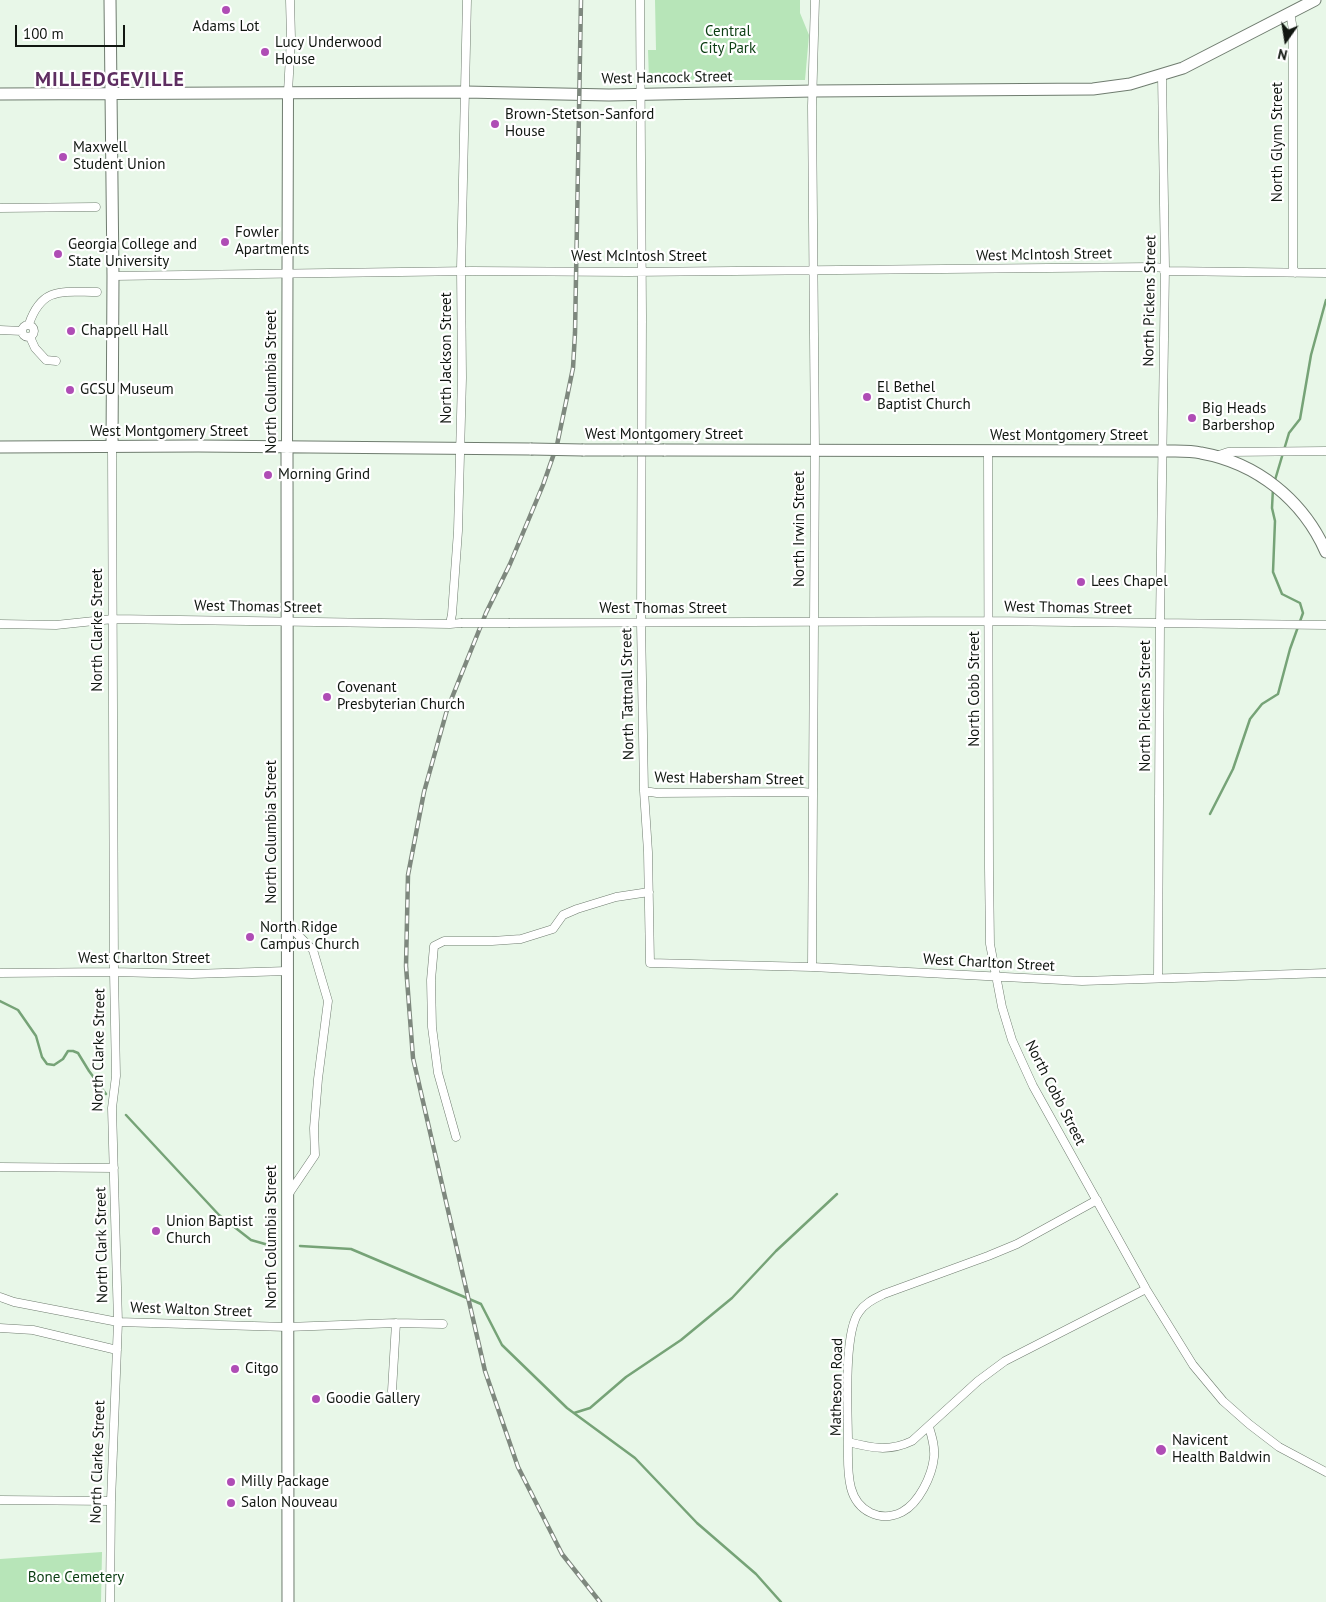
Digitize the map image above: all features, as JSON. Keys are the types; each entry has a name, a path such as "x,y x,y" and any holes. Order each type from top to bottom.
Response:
{"main road":[{"name":"North Clarke Street","path":"110,0 113,276 112,446"},
{"name":"West Hancock Street","path":"0,94 464,92 609,95 1093,89 1130,84 1183,68 1315,0"},
{"name":"West Montgomery Street","path":"0,447 1163,451 1200,452 1216,456"},
{"name":"North Columbia Street","path":"287,448 288,1602"},
{"path":"1216,456 1253,471 1283,492 1304,515 1326,552"}],"street":[{"path":"288,92 290,0"},
{"name":"North Jackson Street","path":"450,624 458,531 467,0"},
{"name":"North Tattnall Street","path":"640,0 640,623 650,963"},
{"name":"North Irwin Street","path":"812,967 814,623 813,91 815,0"},
{"name":"North Glynn Street","path":"1290,12 1293,30 1293,267 1295,273"},
{"name":"North Pickens Street","path":"1158,978 1165,269 1162,75"},
{"name":"North Columbia Street","path":"287,448 288,92"},
{"path":"0,208 96,208"},
{"name":"West McIntosh Street","path":"113,276 461,272 472,270 1165,269 1326,273"},
{"path":"30,337 24,336 22,330 24,325 29,324 38,307 47,297 57,292 97,292"},
{"path":"29,324 34,327 35,331 30,337"},
{"path":"0,330 22,330"},
{"path":"30,337 35,348 46,360 56,362"},
{"name":"North Clarke Street","path":"112,446 116,1076 112,1108 114,1168"},
{"name":"North Cobb Street","path":"988,451 990,944 1002,1007 1012,1040 1033,1086 1146,1289 1193,1365 1223,1401 1249,1424 1279,1447 1326,1472"},
{"name":"West Montgomery Street","path":"1216,456 1228,452 1326,451"},
{"name":"West Thomas Street","path":"0,624 56,625 113,619 450,624 988,621 1326,625"},
{"name":"West Habersham Street","path":"644,791 657,793 803,792 813,794"},
{"path":"456,1137 438,1073 432,1027 431,980 434,946 444,941 521,939 552,929 563,915 577,909 616,897 649,892"},
{"path":"287,924 313,950 328,1001 318,1079 314,1128 315,1155 287,1197"},
{"name":"West Charlton Street","path":"650,963 812,967 1082,981 1326,973"},
{"name":"West Charlton Street","path":"0,973 114,972 192,974 287,971"},
{"path":"0,1167 114,1168"},
{"name":"North Clark Street","path":"114,1168 118,1322"},
{"name":"Matheson Road","path":"1097,1200 1017,1244 884,1294 868,1302 858,1312 849,1339 848,1442 870,1448 885,1449 902,1446 912,1441 978,1380 1005,1361 1146,1289"},
{"name":"West Walton Street","path":"0,1297 14,1302 118,1322 287,1327 396,1323 443,1324"},
{"name":"North Clarke Street","path":"110,1602 111,1501 118,1322"},
{"path":"392,1391 396,1323"},
{"path":"0,1328 33,1330 117,1350"},
{"path":"848,1442 851,1489 858,1505 877,1516 888,1516 903,1512 916,1500 930,1475 934,1458 934,1442 929,1427"},
{"path":"0,1500 111,1501"}],"green space":[{"name":"Central City Park","path":"655,0 800,0 800,13 809,35 805,80 649,80 648,50 656,50"},
{"name":"Bone Cemetery","path":"102,1552 101,1602 0,1602 0,1559"}],"waterway":[{"path":"1275,480 1289,433 1300,419 1311,355 1326,300"},
{"path":"1210,814 1233,769 1250,719 1262,704 1278,694 1290,649 1303,613 1300,603 1282,594 1273,572 1275,521 1272,508 1273,488"},
{"path":"0,1001 18,1010 36,1036 42,1057 47,1064 54,1065 63,1059 68,1051 78,1053 106,1094"},
{"path":"126,1115 219,1215 251,1240 272,1246"},
{"path":"574,1413 590,1408 626,1377 681,1340 732,1298 776,1251 837,1194"},
{"path":"300,1246 351,1249 481,1304 502,1345 567,1408 635,1458 697,1523 756,1574 781,1602"}],"railway":[{"path":"581,0 573,368 557,445 543,485 510,564 486,613 447,710 424,792 408,875 406,966 413,1058 485,1371 518,1467 562,1554 600,1602"}],"place":[{"name":"Adams Lot","path":"226,10"},
{"name":"Lucy Underwood House","path":"265,52"},
{"name":"Brown-Stetson-Sanford House","path":"495,124"},
{"name":"Maxwell Student Union","path":"63,157"},
{"name":"Fowler Apartments","path":"225,242"},
{"name":"Georgia College and State University","path":"58,254"},
{"name":"Chappell Hall","path":"71,331"},
{"name":"GCSU Museum","path":"70,390"},
{"name":"El Bethel Baptist Church","path":"867,397"},
{"name":"Big Heads Barbershop","path":"1192,418"},
{"name":"Morning Grind","path":"268,475"},
{"name":"Lees Chapel","path":"1081,582"},
{"name":"Covenant Presbyterian Church","path":"327,697"},
{"name":"North Ridge Campus Church","path":"250,937"},
{"name":"Union Baptist Church","path":"156,1231"},
{"name":"Citgo","path":"235,1369"},
{"name":"Goodie Gallery","path":"316,1399"},
{"name":"Navicent Health Baldwin","path":"1161,1450"},
{"name":"Milly Package","path":"231,1482"},
{"name":"Salon Nouveau","path":"231,1503"}],"district":[{"name":"MILLEDGEVILLE","path":"110,80"}]}
